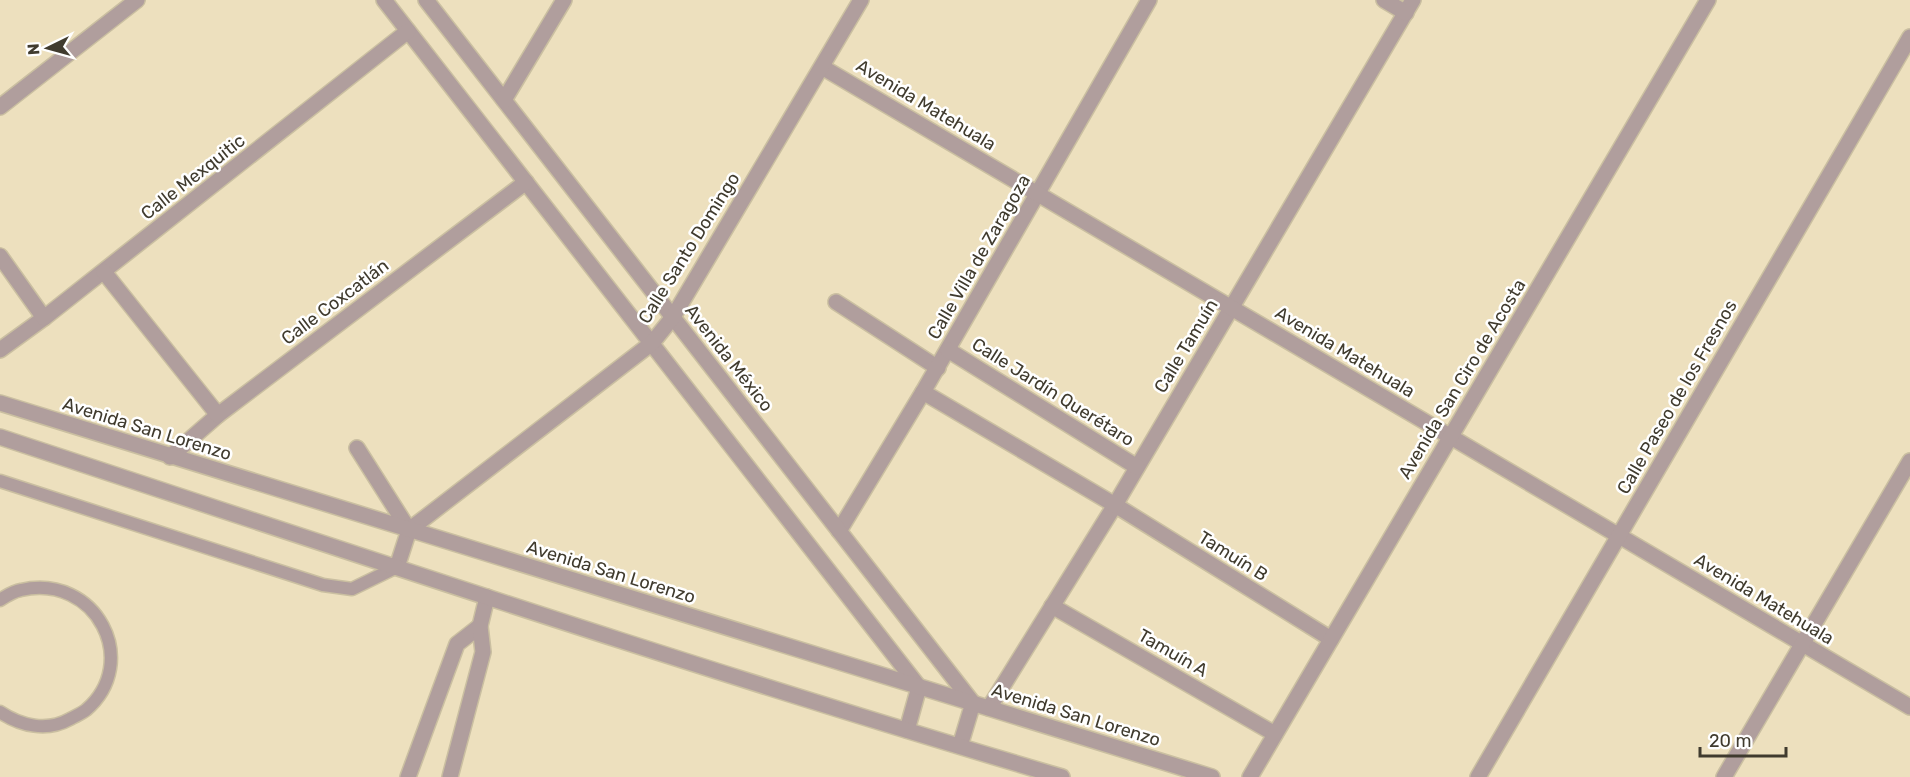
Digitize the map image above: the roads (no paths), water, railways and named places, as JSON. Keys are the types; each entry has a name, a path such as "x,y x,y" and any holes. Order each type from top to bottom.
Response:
{"street":[{"path":"0,107 137,0"},
{"path":"384,0 919,687 907,730"},
{"name":"Avenida México","path":"426,0 974,703"},
{"path":"504,100 564,0"},
{"name":"Calle Santo Domingo","path":"409,530 652,343 673,317 861,0"},
{"name":"Calle Villa de Zaragoza","path":"839,531 938,368 1149,0"},
{"path":"1384,0 1409,7"},
{"name":"Avenida San Ciro de Acosta","path":"1250,777 1708,0"},
{"name":"Calle Tamuín","path":"989,708 1115,505 1409,7"},
{"name":"Calle Mexquitic","path":"0,350 104,273 408,31"},
{"name":"Calle Paseo de los Fresnos","path":"1478,777 1910,37"},
{"name":"Avenida Matehuala","path":"822,66 1910,707"},
{"name":"Calle Coxcatlán","path":"170,457 218,415 526,182"},
{"path":"0,256 44,318"},
{"path":"104,273 218,415"},
{"path":"836,302 938,368"},
{"name":"Calle Jardín Querétaro","path":"948,350 1137,467"},
{"path":"923,392 1115,505"},
{"name":"Avenida San Lorenzo","path":"0,403 1212,777"},
{"path":"0,437 488,597 960,746 1039,774 1062,777"},
{"path":"357,447 409,530 397,567"},
{"path":"1724,777 1910,461"},
{"name":"Tamuín B","path":"1115,505 1331,639"},
{"path":"450,777 483,652 480,626 488,597"},
{"name":"Tamuín A","path":"1052,606 1275,734"},
{"path":"408,777 457,644 480,626"},
{"path":"960,746 974,703"}],"lane":[{"path":"0,481 323,585 352,589 397,567"},
{"path":"0,600 20,590 56,588 64,591 79,598 90,607 104,627 110,645 109,669 101,692 85,711 61,724 37,727 14,721 0,712"}]}
